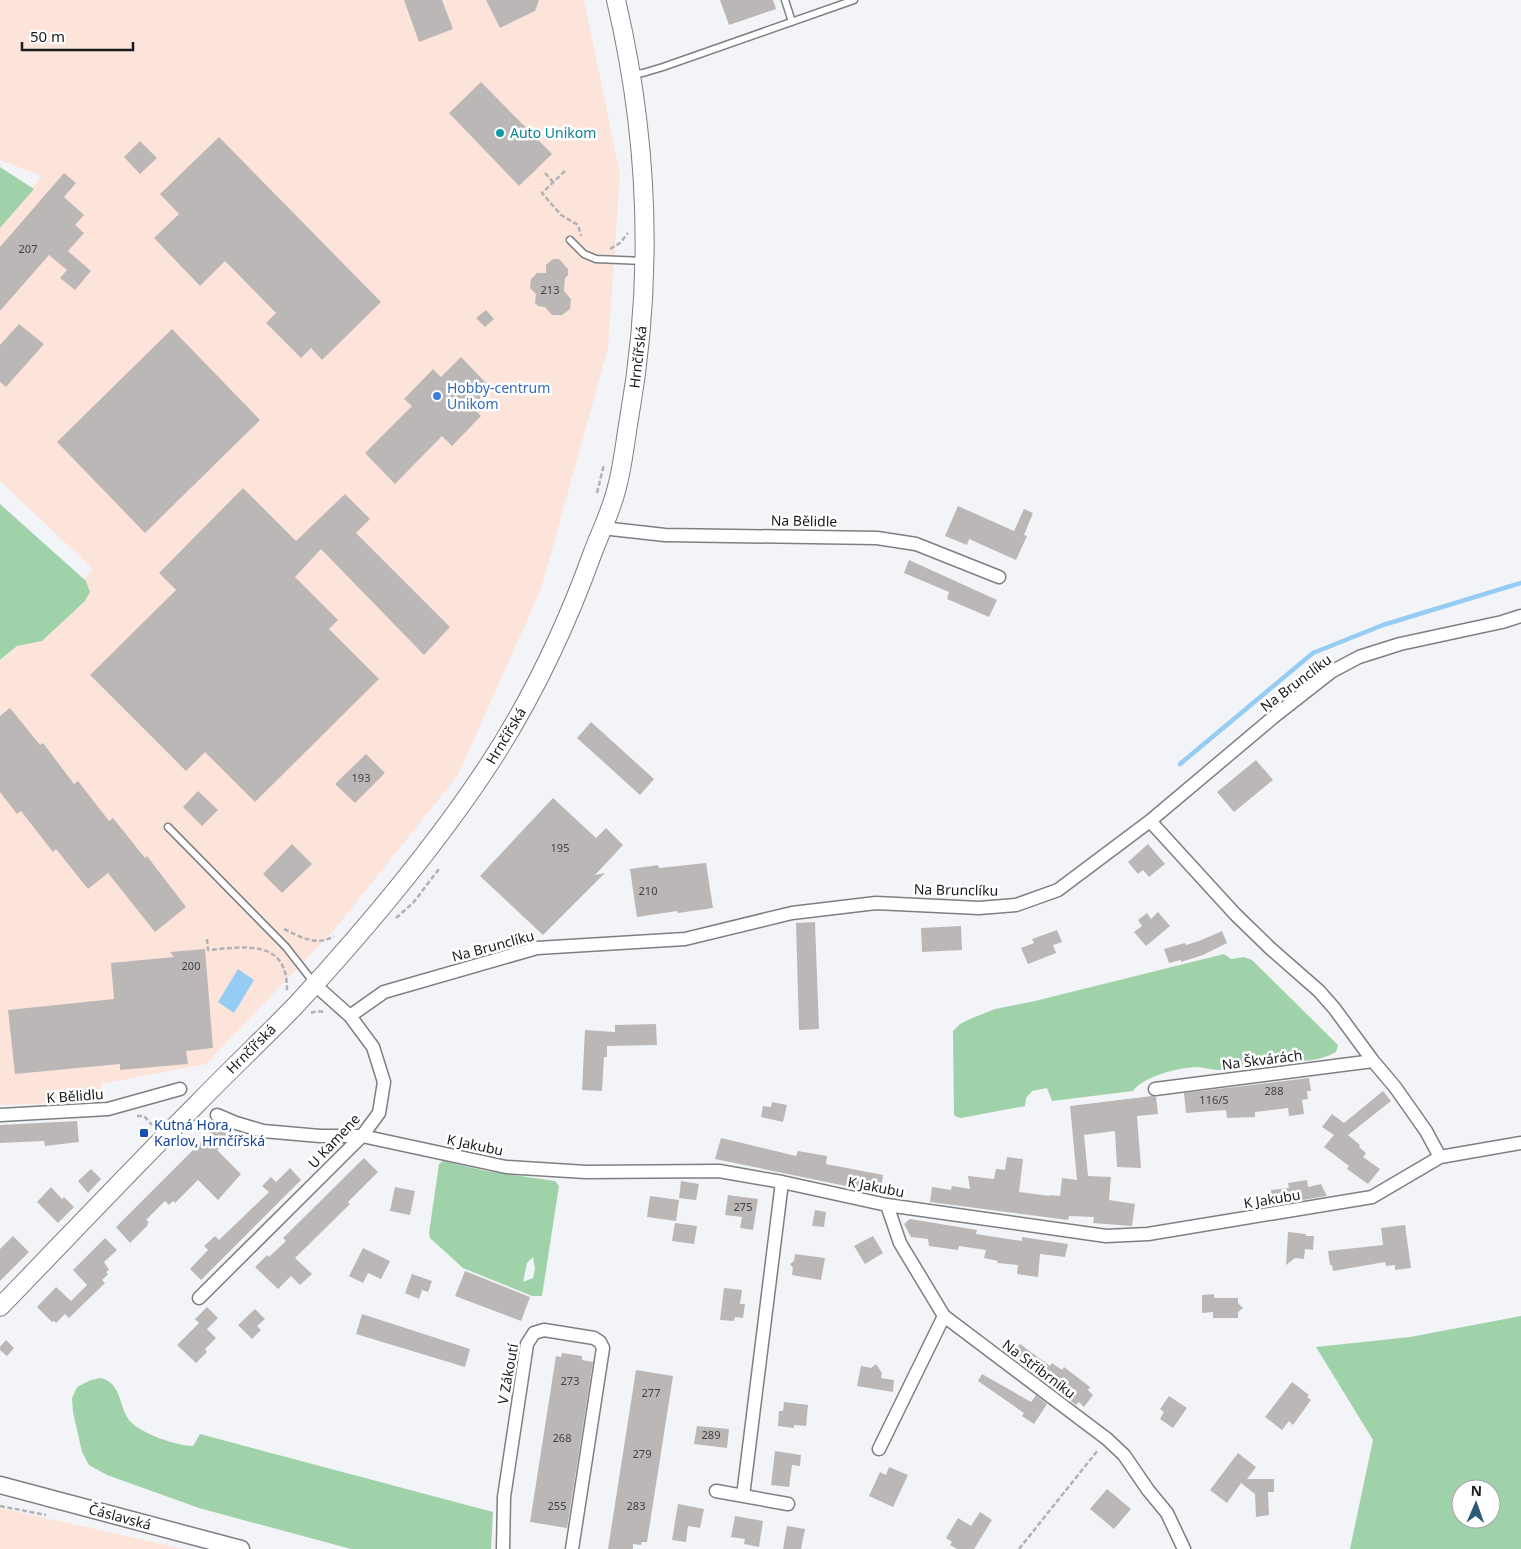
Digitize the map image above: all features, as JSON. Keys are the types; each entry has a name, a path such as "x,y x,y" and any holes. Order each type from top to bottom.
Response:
{"main road":[{"name":"Hrnčířská","path":"0,1307 314,984 404,880 482,774 506,738 540,677 576,600 617,488 635,389 643,317 646,261 645,217 639,126 616,0"}],"street":[{"name":"Na Bělidle","path":"602,528 665,535 877,538 916,544 999,577"},
{"name":"Na Brunclíku","path":"350,1016 384,992 537,948 685,939 792,913 876,903 979,908 1016,905 1058,890 1150,821 1276,715 1331,672 1359,657 1400,644 1502,622 1521,616"},
{"path":"1150,821 1235,914 1319,991 1334,1008 1400,1094 1426,1131 1440,1157"},
{"name":"U Kamene","path":"199,1298 362,1136 379,1114 384,1082 373,1047 350,1016 314,984"},
{"name":"Na Škvárách","path":"1154,1088 1373,1061"},
{"name":"K Bělidlu","path":"0,1115 108,1109 180,1088"},
{"name":"K Jakubu","path":"217,1115 262,1131 320,1136 362,1136 506,1167 586,1172 719,1171 782,1182 887,1205 1106,1236 1148,1234 1372,1197 1440,1157 1521,1143"},
{"path":"743,1496 782,1182"},
{"name":"Na Stříbrníku","path":"887,1205 900,1243 944,1316 1107,1439 1124,1455 1148,1490 1167,1513 1184,1549"},
{"path":"879,1449 944,1316"},
{"name":"V Zákoutí","path":"503,1549 504,1497 527,1344 534,1333 544,1330 594,1338 600,1342 603,1348 572,1549"},
{"name":"Čáslavská","path":"0,1485 241,1549"},
{"path":"716,1491 788,1504"}],"lane":[{"path":"785,0 792,22"},
{"path":"631,74 643,73 663,67 854,0"},
{"path":"570,240 584,254 596,259 646,261"},
{"path":"168,826 286,947 314,984"}],"path":[{"path":"565,171 542,193 561,214 578,225 583,240"},
{"path":"545,173 553,182"},
{"path":"607,260 606,249 620,243 633,226"},
{"path":"597,496 605,460"},
{"path":"279,925 307,940 318,942 327,941 340,931"},
{"path":"1019,1549 1107,1439"}],"shaded area":[{"path":"0,0 584,0 620,174 608,348 541,589 458,775 334,930 206,1064 101,1084 102,1101 0,1105 0,662 17,646 42,641 85,601 89,588 84,579 93,569 0,481 0,228 33,190 32,188 42,176 0,160"},
{"path":"0,1508 185,1549 0,1549"}],"green space":[{"path":"0,167 34,189 0,228"},
{"path":"0,504 86,581 90,592 85,601 42,641 17,646 0,660"},
{"path":"1224,954 1231,959 1244,957 1252,960 1338,1045 1336,1052 1318,1059 1261,1063 1230,1070 1196,1067 1180,1069 1153,1077 1133,1091 1052,1101 1047,1088 1032,1091 1026,1098 1025,1106 961,1118 954,1115 953,1031 960,1024 995,1009 1035,1001"},
{"path":"443,1161 486,1171 555,1181 559,1186 542,1296 532,1296 463,1268 430,1238 429,1233 439,1164","holes":["533,1257 535,1269 533,1278 523,1282 527,1263"]},
{"path":"1521,1316 1521,1549 1350,1549 1373,1440 1316,1347 1410,1337"},
{"path":"101,1378 113,1385 129,1420 134,1425 149,1434 168,1441 193,1446 200,1434 493,1512 491,1549 351,1549 199,1508 107,1475 89,1465 82,1452 73,1412 72,1398 77,1387 91,1380"}],"water":[{"path":"238,969 254,980 234,1013 218,1002"}],"building":[{"path":"404,0 442,0 453,29 419,42"},
{"path":"486,0 539,0 535,11 500,28"},
{"path":"720,0 773,0 776,9 729,25"},
{"name":"Auto Unikom","path":"481,82 552,154 519,186 449,113"},
{"path":"219,137 381,302 322,360 311,348 301,358 266,323 276,313 225,261 200,286 154,238 179,214 160,194"},
{"path":"140,141 157,158 140,174 124,157"},
{"path":"64,173 76,183 64,197 84,215 75,225 84,233 68,251 91,271 75,290 60,278 67,270 49,255 0,311 0,247"},
{"path":"553,259 559,259 568,269 564,291 571,299 570,309 562,315 552,315 545,307 538,306 535,303 536,294 530,288 531,279 537,273 546,273 546,265"},
{"path":"486,310 494,319 485,327 476,318"},
{"path":"19,324 44,344 6,387 0,382 0,345"},
{"path":"172,329 260,420 145,533 57,442"},
{"path":"461,357 491,388 472,406 481,416 452,446 442,436 395,484 365,453 412,406 404,399 433,369 441,377"},
{"path":"243,488 296,541 345,494 370,519 356,533 450,627 424,655 321,549 295,577 338,620 329,629 379,679 255,802 205,752 186,771 90,675 176,590 159,573"},
{"path":"958,506 1014,531 1024,509 1033,513 1024,535 1027,536 1016,560 969,539 967,545 945,536"},
{"path":"909,560 997,600 989,617 947,599 949,592 904,573"},
{"path":"10,708 40,745 43,743 74,784 78,781 109,821 113,818 145,858 147,856 186,907 155,932 108,873 88,889 56,849 53,852 21,811 17,814 0,792 0,716"},
{"path":"591,722 654,779 640,795 577,738"},
{"path":"366,754 385,773 355,803 335,784"},
{"path":"1256,760 1273,780 1234,812 1217,792"},
{"path":"198,791 218,810 202,826 183,807"},
{"path":"553,798 596,838 606,828 623,845 595,875 605,873 543,935 480,876"},
{"path":"292,844 312,864 282,893 263,874"},
{"path":"1148,844 1165,864 1149,877 1143,870 1138,874 1128,862"},
{"path":"706,863 713,908 637,917 630,869 658,865 659,868"},
{"path":"1158,912 1170,926 1146,946 1134,932 1142,926 1138,920 1147,913 1151,919"},
{"path":"815,922 819,1029 799,1030 796,923"},
{"path":"961,926 962,950 922,952 921,928"},
{"path":"1057,930 1062,942 1053,945 1056,953 1028,964 1021,948 1034,943 1032,939"},
{"path":"1222,931 1227,943 1203,955 1181,962 1181,960 1169,963 1164,949 1199,941"},
{"path":"205,949 213,1048 186,1051 188,1064 120,1070 120,1064 15,1074 8,1010 114,999 111,963 174,957 170,952"},
{"path":"656,1024 657,1045 607,1046 607,1057 604,1057 602,1091 582,1090 585,1030 615,1032 615,1025"},
{"path":"1309,1078 1311,1091 1307,1091 1308,1099 1302,1100 1304,1114 1289,1116 1288,1108 1255,1112 1255,1117 1227,1118 1226,1110 1186,1113 1184,1093"},
{"path":"1383,1091 1391,1101 1348,1135 1366,1153 1363,1157 1380,1169 1368,1184 1347,1169 1349,1166 1324,1147 1334,1135 1322,1127 1332,1114 1344,1123"},
{"path":"1156,1097 1158,1114 1137,1116 1141,1168 1117,1167 1115,1131 1084,1135 1088,1176 1111,1177 1109,1200 1135,1204 1132,1226 1093,1223 1094,1217 1069,1216 1068,1220 930,1202 932,1187 951,1190 952,1186 970,1189 968,1176 994,1179 996,1169 1005,1170 1007,1157 1023,1159 1019,1192 1060,1196 1062,1178 1077,1180 1070,1106"},
{"path":"772,1102 787,1105 783,1122 761,1117 763,1106 771,1107"},
{"path":"77,1121 79,1142 45,1146 44,1141 0,1143 0,1125"},
{"path":"217,1126 231,1137 217,1150 241,1174 218,1200 198,1180 175,1203 173,1201 169,1205 165,1201 146,1220 149,1222 148,1225 130,1243 116,1227"},
{"path":"721,1138 796,1156 798,1151 827,1156 826,1164 883,1175 880,1193 715,1159"},
{"path":"364,1158 378,1172 348,1202 350,1204 295,1258 312,1274 300,1285 291,1276 278,1289 255,1267 286,1241 283,1238"},
{"path":"290,1168 301,1180 201,1280 190,1269 208,1250 204,1246 215,1236 219,1240 269,1192 262,1186 271,1177 276,1182"},
{"path":"91,1169 101,1179 88,1193 78,1181"},
{"path":"1307,1180 1308,1187 1321,1184 1327,1196 1273,1205 1271,1190 1289,1188 1288,1183"},
{"path":"681,1181 699,1184 696,1200 679,1198"},
{"path":"51,1187 62,1199 64,1197 74,1207 58,1223 37,1202"},
{"path":"395,1187 415,1191 410,1215 390,1211"},
{"path":"728,1195 758,1199 753,1230 740,1228 742,1217 725,1215"},
{"path":"650,1196 679,1200 676,1221 647,1217"},
{"path":"815,1210 826,1212 824,1227 812,1226"},
{"path":"910,1219 977,1230 976,1234 1022,1241 1022,1237 1068,1244 1065,1257 1040,1254 1038,1277 1017,1274 1018,1265 997,1263 998,1261 984,1258 986,1250 959,1246 958,1250 929,1246 928,1239 911,1237 904,1224"},
{"path":"675,1223 697,1226 694,1244 672,1241"},
{"path":"1405,1225 1411,1268 1395,1270 1395,1265 1386,1266 1385,1262 1333,1271 1328,1251 1383,1245 1381,1228"},
{"path":"1288,1232 1314,1236 1313,1250 1305,1249 1304,1259 1295,1258 1286,1265"},
{"path":"13,1236 29,1252 0,1281 0,1249"},
{"path":"873,1236 883,1253 865,1264 854,1246"},
{"path":"105,1238 117,1250 104,1262 109,1270 102,1280 105,1283 69,1318 65,1314 56,1323 52,1322 37,1307 56,1287 71,1301 87,1285 73,1270"},
{"path":"363,1248 390,1261 381,1279 368,1273 363,1283 349,1276"},
{"path":"795,1254 825,1258 821,1280 792,1275 793,1268 790,1264 794,1261"},
{"path":"465,1271 530,1297 521,1321 455,1296"},
{"path":"412,1274 432,1281 428,1292 422,1290 419,1299 405,1293"},
{"path":"724,1288 742,1290 740,1304 745,1304 743,1318 735,1317 734,1321 720,1320"},
{"path":"1214,1294 1214,1298 1238,1298 1238,1303 1243,1308 1238,1312 1238,1318 1213,1318 1213,1312 1202,1313 1202,1295"},
{"path":"207,1307 218,1318 207,1329 216,1338 205,1349 207,1352 196,1363 177,1345 199,1323 195,1319"},
{"path":"255,1309 265,1319 257,1326 261,1330 252,1339 238,1325"},
{"path":"362,1314 470,1349 465,1367 356,1334"},
{"path":"6,1340 14,1348 7,1356 0,1350 0,1347"},
{"path":"1020,1344 1050,1366 1052,1363 1062,1370 1064,1367 1090,1387 1088,1390 1093,1395 1084,1407 1079,1402 1076,1405 1011,1355"},
{"path":"562,1353 582,1356 582,1360 593,1362 567,1528 530,1522 556,1356 561,1357"},
{"path":"876,1364 882,1373 881,1378 894,1380 893,1392 857,1386 861,1366 871,1368"},
{"path":"636,1370 673,1376 647,1542 642,1542 641,1545 633,1544 633,1549 608,1549"},
{"path":"982,1374 1031,1402 1036,1395 1047,1404 1034,1424 1022,1416 1024,1413 978,1381"},
{"path":"1292,1382 1309,1395 1307,1397 1311,1400 1293,1425 1289,1421 1282,1430 1265,1417"},
{"path":"1169,1396 1187,1408 1173,1428 1160,1419 1164,1412 1160,1409"},
{"path":"784,1402 808,1405 806,1426 794,1425 794,1428 778,1426 779,1411 783,1411"},
{"path":"697,1426 729,1429 727,1448 694,1444"},
{"path":"775,1451 801,1455 800,1466 792,1465 789,1487 771,1485"},
{"path":"1238,1453 1256,1467 1247,1479 1274,1479 1274,1492 1268,1492 1269,1515 1256,1517 1255,1494 1241,1483 1227,1503 1210,1490"},
{"path":"889,1467 908,1475 893,1507 869,1496 880,1472 886,1475"},
{"path":"1107,1489 1131,1509 1114,1529 1090,1509"},
{"path":"678,1504 704,1509 700,1528 688,1526 686,1542 672,1540"},
{"path":"980,1512 992,1520 974,1549 957,1549 950,1545 952,1542 946,1538 958,1518 971,1526"},
{"path":"735,1516 763,1521 759,1547 744,1544 745,1539 731,1537"},
{"path":"787,1526 805,1529 801,1549 783,1549"}],"waterway":[{"path":"1180,764 1313,653 1383,625 1521,583"}],"place":[{"name":"Auto Unikom","path":"500,133"},
{"name":"Hobby-centrum Unikom","path":"437,396"},
{"name":"Kutná Hora, Karlov, Hrnčířská","path":"144,1133"}]}
